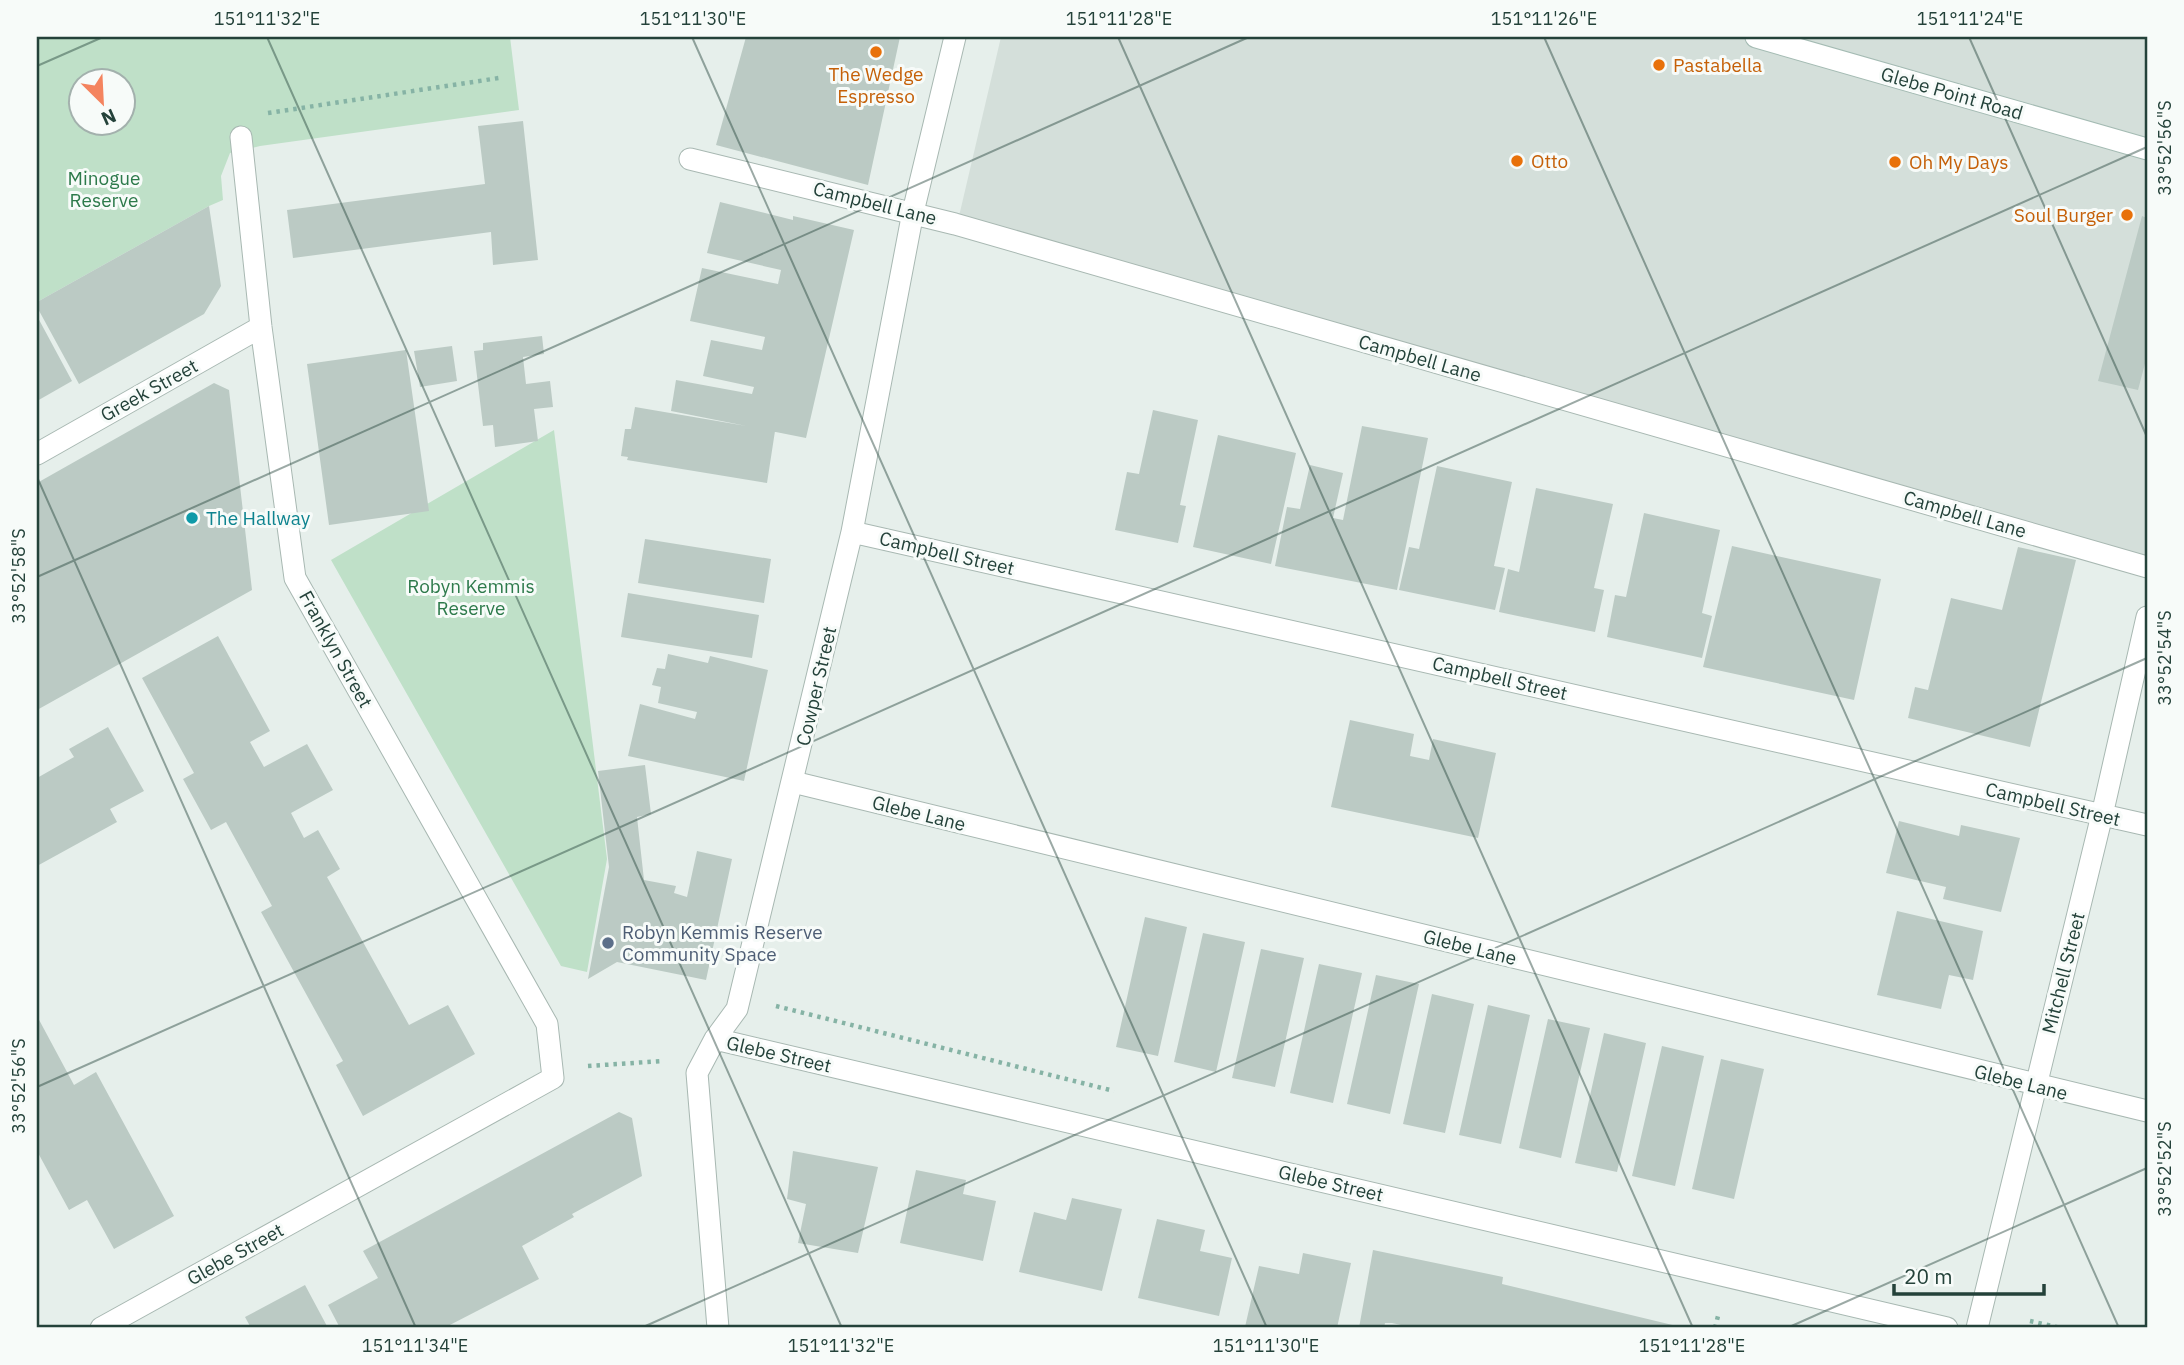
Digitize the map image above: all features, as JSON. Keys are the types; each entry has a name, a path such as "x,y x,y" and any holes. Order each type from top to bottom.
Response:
{"street":[{"name":"Cowper Street","path":"718,1328 696,1073 715,1039 737,1009 852,532 913,212 955,37"},
{"name":"Glebe Point Road","path":"1756,37 2147,149"},
{"name":"Franklyn Street","path":"241,136 261,327 295,578 547,1024 553,1078"},
{"name":"Campbell Lane","path":"690,159 913,212 2147,567"},
{"name":"Greek Street","path":"37,454 261,327"},
{"name":"Campbell Street","path":"852,532 2147,825"},
{"name":"Mitchell Street","path":"1977,1328 2102,815 2147,617"},
{"name":"Glebe Lane","path":"793,782 2147,1111"},
{"name":"Glebe Street","path":"715,1039 1947,1328"},
{"name":"Glebe Street","path":"101,1328 553,1078"}],"path":[{"path":"258,114 499,78"},
{"path":"577,1067 664,1060"},
{"path":"2030,1321 2061,1328"}],"shaded area":[{"path":"1001,37 2147,37 2147,567 955,224"}],"green space":[{"name":"Minogue Reserve","path":"37,37 510,37 519,110 260,146 230,153 221,176 223,200 37,302"},
{"name":"Robyn Kemmis Reserve","path":"554,430 607,859 587,972 561,966 331,560"}],"building":[{"path":"746,37 900,37 868,185 716,145"},
{"path":"523,121 538,260 493,265 491,232 293,258 287,210 485,184 478,126"},
{"path":"720,202 793,220 793,216 854,230 806,438 671,411 676,380 752,394 754,387 703,376 711,340 762,350 765,337 690,321 702,268 778,284 781,270 707,253"},
{"path":"209,206 221,286 204,314 79,384 37,307 37,302"},
{"path":"2142,216 2147,218 2147,356 2138,390 2098,381"},
{"path":"37,316 72,381 37,401"},
{"path":"542,336 544,354 523,357 526,384 550,381 553,407 534,409 538,441 495,447 493,425 483,426 474,351 483,350 483,343"},
{"path":"452,346 457,381 420,387 414,351"},
{"path":"406,350 429,511 329,525 307,364"},
{"path":"214,383 229,390 252,590 37,710 37,483"},
{"path":"635,407 775,431 767,483 627,460 628,457 621,456 625,429 631,429"},
{"path":"1153,410 1198,420 1180,505 1186,506 1178,543 1115,530 1127,472 1139,474"},
{"path":"1362,426 1428,438 1397,590 1275,566 1287,507 1300,509 1310,465 1343,473 1333,518 1343,520"},
{"path":"1218,435 1296,453 1271,564 1193,547"},
{"path":"1437,466 1512,482 1494,566 1505,568 1495,610 1399,590 1409,547 1419,549"},
{"path":"1536,488 1613,504 1594,588 1604,590 1595,632 1499,612 1508,569 1519,572"},
{"path":"1644,513 1720,530 1702,613 1712,616 1702,658 1607,637 1615,595 1626,597"},
{"path":"645,539 771,559 764,603 638,583"},
{"path":"1732,546 1881,579 1854,700 1703,667"},
{"path":"2018,547 2076,560 2030,747 1908,718 1915,687 1928,690 1951,598 2002,610"},
{"path":"628,593 759,615 752,658 621,637"},
{"path":"218,636 270,731 250,742 264,767 307,744 333,790 291,813 304,838 318,830 340,869 327,877 409,1025 448,1005 475,1054 363,1116 336,1065 343,1061 261,912 272,906 226,822 211,830 183,779 194,773 142,678"},
{"path":"668,654 708,663 710,656 768,670 744,781 628,756 640,704 695,719 697,712 658,703 661,687 652,685 657,668 665,669"},
{"path":"1350,720 1414,734 1410,756 1429,760 1433,739 1496,753 1478,838 1331,807"},
{"path":"108,727 144,791 110,809 117,822 37,866 37,778 74,757 69,749"},
{"path":"645,765 651,814 637,817 644,880 676,886 674,893 687,897 697,851 732,859 706,980 617,962 588,979 609,867 598,771"},
{"path":"1899,821 1959,836 1961,825 2020,838 2001,912 1943,899 1946,887 1886,873"},
{"path":"1897,911 1983,931 1973,980 1949,975 1941,1009 1877,995"},
{"path":"1145,917 1187,927 1158,1056 1116,1047"},
{"path":"1203,933 1245,942 1216,1072 1174,1062"},
{"path":"1261,949 1304,958 1275,1087 1232,1078"},
{"path":"1319,964 1362,973 1333,1103 1290,1093"},
{"path":"1376,975 1419,984 1390,1114 1347,1104"},
{"path":"1432,994 1474,1004 1445,1133 1403,1124"},
{"path":"1488,1005 1530,1015 1501,1144 1459,1135"},
{"path":"37,1016 74,1085 96,1072 174,1216 114,1249 87,1200 69,1210 37,1151"},
{"path":"1548,1019 1590,1028 1561,1158 1519,1148"},
{"path":"1604,1033 1646,1043 1617,1172 1575,1163"},
{"path":"1662,1046 1704,1056 1675,1186 1632,1176"},
{"path":"1721,1059 1764,1069 1734,1199 1692,1189"},
{"path":"619,1112 632,1118 642,1176 572,1214 574,1217 522,1246 539,1279 444,1328 340,1328 328,1305 378,1278 363,1251"},
{"path":"793,1151 878,1167 858,1253 798,1243 806,1204 787,1199"},
{"path":"916,1170 966,1180 963,1194 996,1201 983,1261 900,1243"},
{"path":"1072,1198 1122,1209 1102,1291 1019,1272 1034,1212 1066,1220"},
{"path":"1157,1219 1205,1230 1200,1251 1232,1258 1219,1316 1138,1298"},
{"path":"1373,1250 1503,1277 1502,1284 1685,1328 1400,1328 1401,1325 1385,1323 1384,1328 1359,1328"},
{"path":"1303,1253 1351,1263 1337,1328 1245,1327 1259,1266 1299,1274"},
{"path":"305,1285 328,1328 251,1328 245,1317"}],"place":[{"name":"The Wedge Espresso","path":"876,52"},
{"name":"Pastabella","path":"1659,65"},
{"name":"Otto","path":"1517,161"},
{"name":"Oh My Days","path":"1895,162"},
{"name":"Soul Burger","path":"2127,215"},
{"name":"The Hallway","path":"192,518"},
{"name":"Robyn Kemmis Reserve Community Space","path":"608,943"}]}
